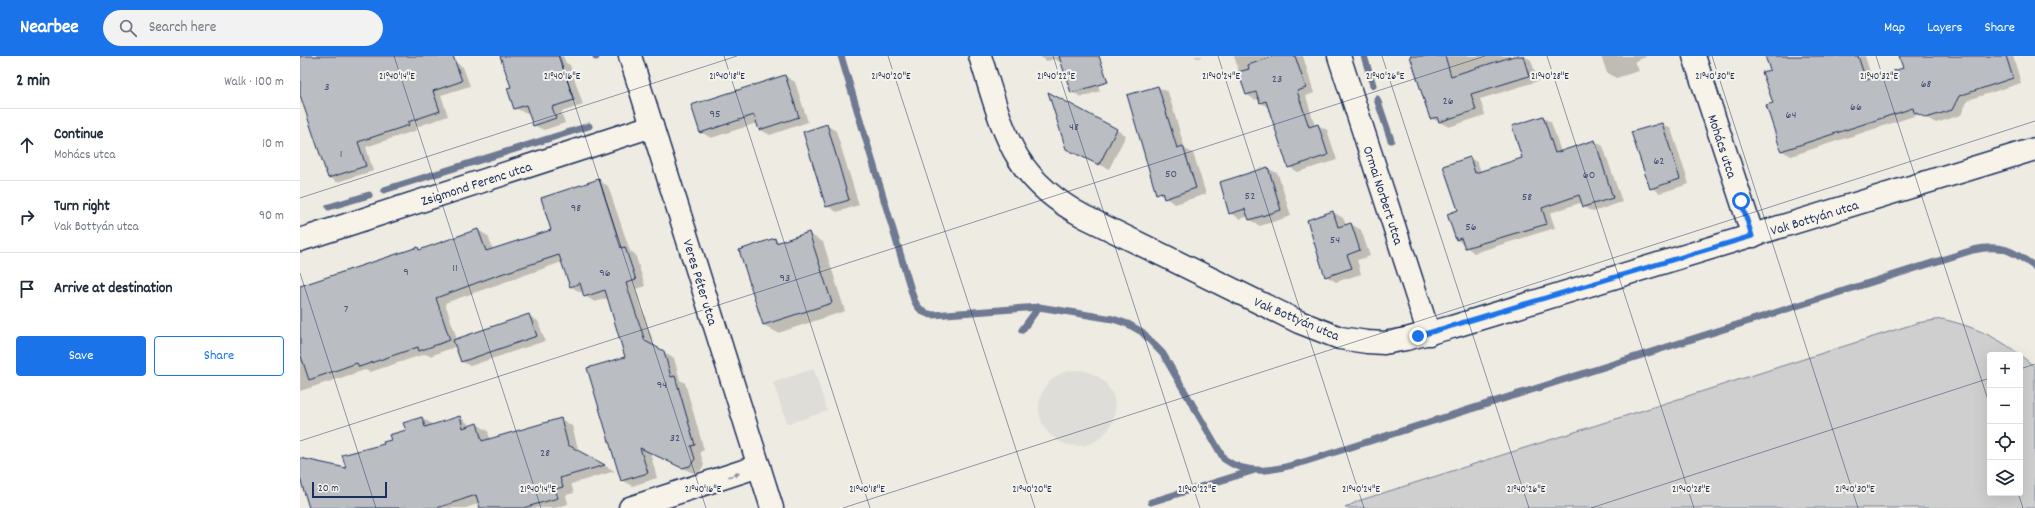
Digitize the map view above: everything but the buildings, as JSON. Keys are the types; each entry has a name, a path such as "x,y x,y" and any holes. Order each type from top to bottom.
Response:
{"street":[{"name":"Veres Péter utca","path":"630,56 772,508"},
{"name":"Vak Bottyán utca","path":"980,56 1002,124 1015,154 1034,181 1059,202 1192,270 1299,322 1329,334 1358,341 1376,343 1391,342 1429,334 2035,149"},
{"name":"Ormai Norbert utca","path":"1339,56 1429,334"},
{"name":"Mohács utca","path":"1694,56 1752,236"},
{"name":"Zsigmond Ferenc utca","path":"300,240 652,126"},
{"path":"630,508 759,466"}],"shaded area":[{"path":"1942,319 1974,328 2002,342 2016,352 1987,352 1987,496 2023,496 2023,357 2035,367 2035,508 1345,508 1358,501 1917,323"},
{"path":"814,369 827,411 787,424 773,382"},
{"path":"1077,370 1092,373 1104,381 1112,393 1115,408 1112,423 1104,435 1092,443 1077,446 1062,443 1050,435 1042,423 1039,408 1042,393 1050,381 1062,373"}],"waterway":[{"path":"841,56 917,306 927,314 933,315 1039,307 1113,319 1128,324 1142,332 1163,354 1224,459 1234,465 1255,470 1277,469 1299,463 1973,250 1983,248 1999,248 2020,256 2035,267"},
{"path":"1364,56 1373,85"},
{"path":"1377,99 1391,140"},
{"path":"384,190 589,126"},
{"path":"329,207 369,195"},
{"path":"1022,330 1039,307"},
{"path":"1151,502 1252,471"}],"route":[{"path":"1418,336 1466,323 1752,236 1741,201"}]}
